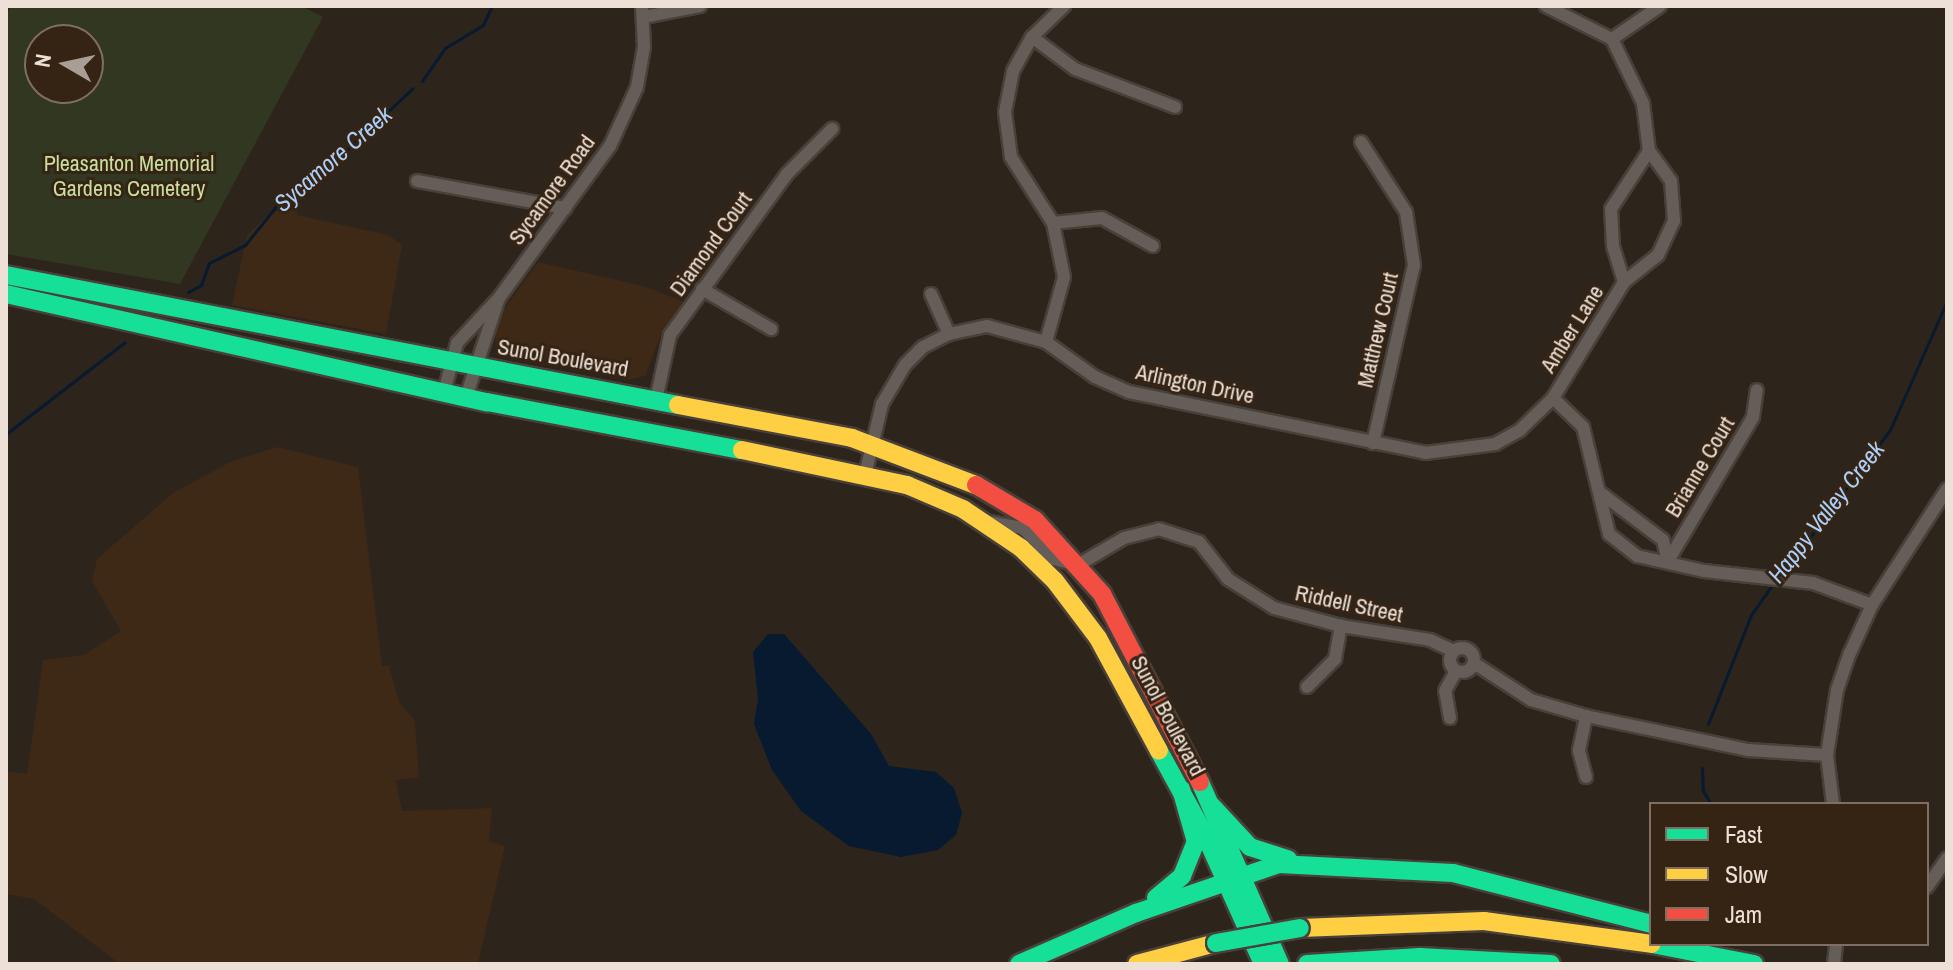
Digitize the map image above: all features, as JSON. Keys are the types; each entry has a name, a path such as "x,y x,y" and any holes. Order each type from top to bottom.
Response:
{"main road":[{"name":"Sunol Boulevard","path":"6,275 656,400 872,445 991,491 1035,520 1078,565 1119,623 1212,806 1233,879 1263,964"},
{"name":"Sunol Boulevard","path":"6,294 466,397 865,475 920,490 986,522 1021,548 1080,611 1280,964"},
{"path":"45,302 76,300 129,311 140,300"},
{"path":"1136,913 1168,891 1192,860 1194,821 1181,789"},
{"path":"1212,806 1232,833 1264,854 1492,880 1649,923"},
{"path":"1019,964 1136,913 1279,864 1381,867"},
{"path":"1137,964 1216,943 1300,928 1484,921 1649,944"},
{"path":"1662,946 1754,964"},
{"path":"1727,946 1775,964"},
{"path":"1311,963 1420,957 1551,964"}],"street":[{"name":"Sycamore Road","path":"444,392 457,343 499,298 610,146 637,87 643,11 700,6"},
{"path":"1046,342 1064,277 1053,223 1021,179 1005,127 1010,80 1032,37 1064,6"},
{"path":"1546,6 1612,39 1660,6"},
{"path":"1032,37 1075,69 1175,107"},
{"name":"Amber Lane","path":"1553,398 1624,282 1658,255 1674,221 1671,181 1649,151 1643,103 1612,39"},
{"name":"Diamond Court","path":"656,400 670,335 787,174 832,129"},
{"name":"Matthew Court","path":"1361,142 1406,212 1414,265 1373,443"},
{"name":"Amber Lane","path":"1624,282 1613,246 1611,209 1649,151"},
{"path":"417,181 566,208"},
{"path":"1053,223 1102,218 1153,246"},
{"path":"702,289 771,329"},
{"path":"931,294 949,334"},
{"name":"Sycamore Road","path":"466,397 499,298"},
{"name":"Arlington Drive","path":"865,475 886,394 905,365 923,347 949,334 987,326 1046,342 1095,377 1129,392 1425,453 1495,444 1520,430 1553,398"},
{"name":"Brianne Court","path":"1668,561 1753,417 1757,390"},
{"path":"1553,398 1583,427 1602,494 1609,534 1637,556 1749,577 1792,580 1839,590 1872,605"},
{"path":"1833,802 1827,755 1837,690 1872,605 1947,489"},
{"path":"1602,494 1663,540 1668,561"},
{"name":"Sunol Boulevard","path":"986,522 1023,528 1053,559 1078,565"},
{"name":"Riddell Street","path":"1078,565 1124,538 1159,529 1199,542 1228,579 1274,608 1341,626 1430,640 1454,651"},
{"path":"1307,687 1335,659 1341,626"},
{"path":"1456,671 1450,660 1454,651 1469,650 1474,663 1531,700 1586,716 1748,750 1827,755"},
{"path":"1456,671 1467,671 1474,663"},
{"path":"1450,718 1445,691 1456,671"},
{"path":"1586,716 1579,750 1586,777"},
{"path":"1929,884 1947,858"}],"shaded area":[{"path":"297,204 297,215 388,235 402,245 386,334 232,305 247,235 270,213"},
{"path":"538,262 643,286 684,302 663,330 645,376 628,380 496,349 495,331 505,308"},
{"path":"277,447 358,467 382,666 389,666 399,702 415,721 419,777 396,780 402,811 492,808 489,842 505,846 478,964 120,964 34,899 6,894 6,771 27,774 43,660 84,655 121,631 92,581 97,559 173,493 230,462"}],"green space":[{"name":"Pleasanton Memorial Gardens Cemetery","path":"11,6 301,6 323,17 180,284 6,254 6,16"}],"water":[{"path":"768,634 784,634 871,734 889,766 936,772 954,788 962,813 956,835 938,850 901,857 849,846 801,811 772,770 754,724 758,699 753,652"}],"waterway":[{"name":"Sycamore Creek","path":"422,81 445,48 483,25 492,6"},
{"name":"Sycamore Creek","path":"188,292 201,285 209,263 245,245 278,204 295,198 413,88"},
{"name":"Happy Valley Creek","path":"1781,576 1890,430 1947,301"},
{"name":"Sycamore Creek","path":"6,434 125,342"},
{"name":"Happy Valley Creek","path":"1708,724 1751,615 1773,584"},
{"name":"Happy Valley Creek","path":"1702,768 1703,791 1710,802"}],"traffic: fast":[{"path":"6,275 678,405"},
{"path":"6,294 487,402 742,450"},
{"path":"1159,751 1206,837 1263,964"},
{"path":"1200,782 1280,964"},
{"path":"1156,898 1182,876 1196,842 1181,789"},
{"path":"1212,806 1250,847 1288,859"},
{"path":"1019,964 1136,913 1279,864 1453,873 1649,923"},
{"path":"1216,943 1300,928"},
{"path":"1662,946 1754,964"},
{"path":"1307,964 1420,957 1551,964"}],"traffic: slow":[{"path":"678,405 852,438 976,485"},
{"path":"742,450 907,485 963,509 1021,548 1055,581 1098,638 1159,751"},
{"path":"1300,928 1484,921 1649,944"},
{"path":"1137,964 1216,943"}],"traffic: jam":[{"path":"976,485 1035,520 1102,594 1200,782"}]}
